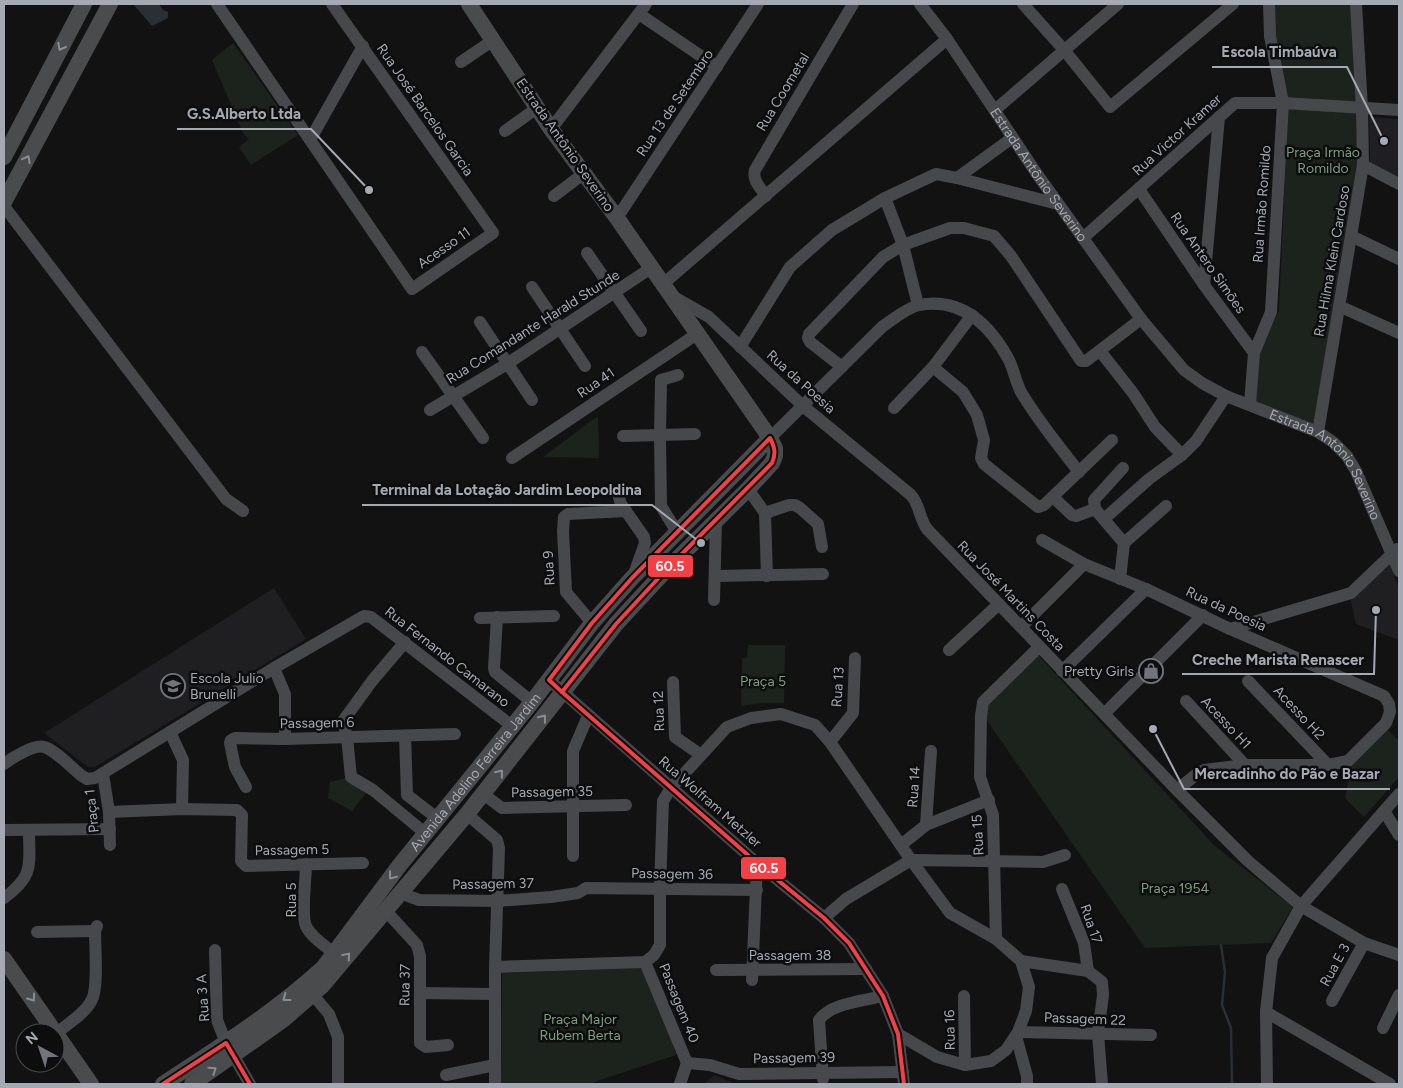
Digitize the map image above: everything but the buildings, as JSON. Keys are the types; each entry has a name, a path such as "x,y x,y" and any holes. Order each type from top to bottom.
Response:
{"main road":[{"path":"4,157 84,4"},
{"path":"4,202 110,4"},
{"name":"Estrada Antônio Severino","path":"469,4 551,129 617,218 770,438"},
{"name":"Avenida Adelino Ferreira Jardim","path":"163,1084 229,1050 283,1020 312,995 386,911 467,814 616,624 772,462 775,456 775,448 770,438 632,578 592,623 532,702 425,833 323,968 229,1050 192,1084"},
{"path":"425,833 426,839 430,843 444,842"},
{"path":"410,853 418,857 425,865"},
{"path":"4,959 50,1023"},
{"path":"65,1045 91,1084"}],"street":[{"path":"217,4 310,140 363,46"},
{"name":"Rua José Barcelos Garcia","path":"332,4 493,233"},
{"name":"Rua 13 de Setembro","path":"617,218 758,4"},
{"name":"Rua Coometal","path":"766,196 755,180 755,170 853,4"},
{"name":"Estrada Antônio Severino","path":"920,4 947,39 1058,204 1142,319 1184,370 1202,383 1226,396 1318,432 1333,442 1347,456 1356,471 1396,550 1399,571"},
{"path":"1023,4 1065,51 1110,107 1233,4"},
{"path":"995,110 1118,4"},
{"name":"Rua Irmão Romildo","path":"1250,404 1254,353 1270,312 1284,103 1270,36 1270,4"},
{"name":"Rua Hilma Klein Cardoso","path":"1318,432 1363,165 1356,4"},
{"path":"551,129 642,9 717,67"},
{"path":"667,289 766,196 947,39"},
{"path":"461,62 492,41"},
{"name":"Rua Victor Kramer","path":"1083,238 1235,103 1284,103 1399,110"},
{"path":"505,131 537,108"},
{"path":"1204,284 1219,117"},
{"path":"957,178 1012,138"},
{"name":"Acesso 11","path":"310,140 412,289 493,233"},
{"path":"1363,165 1399,184"},
{"path":"554,196 583,174"},
{"path":"740,347 790,267 832,230 885,198 936,174 1058,204"},
{"name":"Rua Antero Simões","path":"1139,189 1254,353"},
{"path":"885,198 903,245 918,306 947,304 972,315 992,333 1009,362 1020,390 1037,418 1079,472"},
{"path":"4,206 226,499 243,511"},
{"path":"842,366 810,342 809,334 883,257 903,245 950,228 964,228 994,236 1010,256 1081,361 1084,362 1100,351 1142,319"},
{"path":"1351,236 1399,259"},
{"path":"587,253 641,331"},
{"name":"Rua Comandante Harald Stunde","path":"430,410 507,364 615,294 651,268"},
{"path":"532,286 585,366"},
{"name":"Rua da Poesia","path":"667,289 709,317 803,406 911,495"},
{"name":"Avenida Adelino Ferreira Jardim","path":"770,438 883,326 903,312 918,306"},
{"path":"1339,306 1399,334"},
{"path":"894,408 933,368 972,315"},
{"path":"480,322 532,400"},
{"name":"Rua 41","path":"512,458 697,334"},
{"path":"1100,351 1133,392 1155,427 1182,455"},
{"path":"422,352 454,395 482,438"},
{"path":"933,368 963,392 977,415 984,440 982,458 984,464 1038,507 1041,507 1053,497 1112,440"},
{"path":"677,532 661,506 660,435 661,380 678,375"},
{"path":"1104,519 1149,479 1182,455 1196,441 1226,396"},
{"path":"623,436 695,434"},
{"path":"1123,468 1094,500 1095,509 1124,543"},
{"path":"748,489 764,513 766,576"},
{"path":"618,494 621,504 644,537 645,543 632,578"},
{"name":"Rua José Martins Costa","path":"911,495 917,504 922,522 927,528 1062,671 1248,861 1302,906 1364,943 1399,955"},
{"path":"1053,497 1072,515 1076,516 1095,509"},
{"path":"764,513 795,505 818,524 822,547"},
{"path":"1120,579 1124,543 1166,506"},
{"name":"Rua 9","path":"592,623 566,592 564,517 568,514 626,511"},
{"path":"714,600 716,521"},
{"name":"Rua da Poesia","path":"1042,540 1084,564 1146,589 1230,629 1384,696 1389,704 1390,712 1386,723 1348,761 1328,765"},
{"path":"1230,629 1351,593 1396,550"},
{"path":"1021,627 1084,564"},
{"path":"714,576 823,574"},
{"path":"1062,671 1146,589"},
{"path":"949,650 999,604"},
{"path":"1105,713 1203,615"},
{"name":"Rua Fernando Camarano","path":"103,774 274,668 364,616 371,617 405,642 512,726"},
{"path":"480,618 554,616"},
{"path":"497,617 494,668 498,675 532,702"},
{"path":"405,642 372,681 343,721 347,737 349,773 351,777 373,790 425,833"},
{"name":"Rua 15","path":"996,939 993,814 980,777 980,726 983,702 1039,647"},
{"name":"Rua 13","path":"830,742 853,713 855,658"},
{"path":"274,668 285,694 286,739"},
{"name":"Rua Wolfram Metzler","path":"549,680 757,863 824,918 849,943 883,996 898,1034 904,1078"},
{"name":"Acesso H2","path":"1248,681 1328,765"},
{"name":"Rua 12","path":"673,682 675,737 701,754"},
{"name":"Acesso H1","path":"1186,701 1245,765"},
{"path":"495,967 645,962 654,955 660,945 663,801 671,788 727,727 751,718 781,714 815,725 830,742 950,913 996,939 1021,961 1029,986 1026,1011 1017,1034 1006,1050 992,1061 965,1064 937,1057 898,1034"},
{"path":"573,856 573,751 588,716"},
{"path":"109,812 182,809 183,760 170,732"},
{"name":"Passagem 6","path":"246,787 235,767 230,743 235,738 286,739 455,734"},
{"path":"405,736 407,795 437,818"},
{"path":"4,764 16,755 41,746 46,747 87,779 103,774"},
{"name":"Rua 14","path":"926,825 931,751"},
{"path":"1177,790 1204,770 1245,765 1328,765"},
{"name":"Praça 1","path":"103,774 109,812 110,845"},
{"name":"Passagem 35","path":"483,794 502,808 626,805"},
{"path":"1267,1084 1266,1012 1272,958 1302,906 1399,794"},
{"path":"901,845 926,825 989,800"},
{"name":"Passagem 5","path":"182,809 240,812 242,815 241,861 246,866 363,863"},
{"path":"1384,810 1399,835"},
{"path":"467,814 498,844 495,1084"},
{"path":"6,830 110,829"},
{"path":"4,898 19,887 28,871 29,830"},
{"path":"824,918 846,899 911,860 1043,862 1065,855"},
{"path":"752,975 757,863"},
{"name":"Rua 5","path":"306,864 304,912 306,926 320,942 334,953"},
{"name":"Passagem 36","path":"586,888 757,890"},
{"name":"Passagem 37","path":"400,893 419,900 497,901 551,897 578,892 586,888"},
{"name":"Rua 17","path":"1062,889 1084,943 1088,971"},
{"name":"Rua 37","path":"386,911 416,945 420,956 420,1043 426,1047 448,1045"},
{"path":"37,932 96,928 95,972 92,998 85,1008 65,1026"},
{"name":"Rua E 3","path":"1332,1000 1364,943"},
{"name":"Rua 3 A","path":"215,950 217,1020 229,1050"},
{"path":"1021,961 1088,971 1102,982 1104,995 1098,1034 1102,1084"},
{"name":"Passagem 40","path":"645,962 687,1063 680,1084"},
{"name":"Passagem 38","path":"716,970 752,975 866,970"},
{"path":"420,993 495,994"},
{"path":"312,995 329,1014 338,1037 338,1084"},
{"path":"1383,1028 1399,995"},
{"path":"823,1076 819,1020 824,1013 832,1008 883,996"},
{"name":"Rua 16","path":"964,996 965,1064"},
{"path":"1266,1012 1390,1084"},
{"path":"1017,1034 1027,1076 1027,1084"},
{"name":"Passagem 22","path":"1017,1034 1151,1035"},
{"path":"229,1050 250,1084"},
{"name":"Passagem 39","path":"687,1063 710,1065 739,1074 904,1078"},
{"path":"446,1075 495,1066"}],"shaded area":[{"path":"133,4 159,4 163,10 168,12 168,18 152,26"},
{"path":"1369,117 1399,119 1399,177 1370,162"},
{"path":"1388,559 1399,589 1399,640 1356,624 1350,597"},
{"name":"Escola Julio Brunelli","path":"274,588 306,639 95,767 88,767 44,733"},
{"path":"714,1075 735,1084 704,1084"}],"green space":[{"path":"1275,4 1352,4 1357,102 1288,100 1275,35"},
{"path":"233,43 298,135 251,165 239,147 249,139 243,133 212,60"},
{"name":"Praça Irmão Romildo","path":"1288,109 1357,111 1360,163 1313,426 1254,403 1256,359 1279,311"},
{"path":"598,416 599,458 543,457"},
{"name":"Praça 5","path":"748,645 785,645 784,703 762,703 741,706 742,658 747,658"},
{"name":"Praça 1954","path":"1038,655 1215,846 1293,907 1271,943 1145,948 981,712"},
{"path":"1386,728 1399,741 1399,777 1364,817 1345,798 1352,762"},
{"path":"346,778 367,792 352,811 328,798 330,782"},
{"name":"Praça Major Rubem Berta","path":"647,968 663,1008 676,1055 588,1084 501,1084 502,973"}],"waterway":[{"path":"1221,945 1225,972 1222,1005 1231,1028 1232,1084"}],"transit line":[{"name":"60.5","path":"770,438 774,450 772,463 665,571 616,624 562,692 549,680 592,623 632,578 770,438"},
{"name":"60.5","path":"562,692 757,863 824,918 849,943 883,996 898,1034 904,1084"},
{"name":"60.5","path":"163,1084 226,1043 250,1084"}],"place":[{"name":"Escola Timbaúva","path":"1384,141"},
{"name":"G.S.Alberto Ltda","path":"369,190"},
{"name":"Terminal da Lotação Jardim Leopoldina","path":"701,543"},
{"name":"Creche Marista Renascer","path":"1376,610"},
{"name":"Pretty Girls","path":"1151,671"},
{"name":"Escola Julio Brunelli","path":"173,686"},
{"name":"Mercadinho do Pão e Bazar","path":"1153,729"}]}
